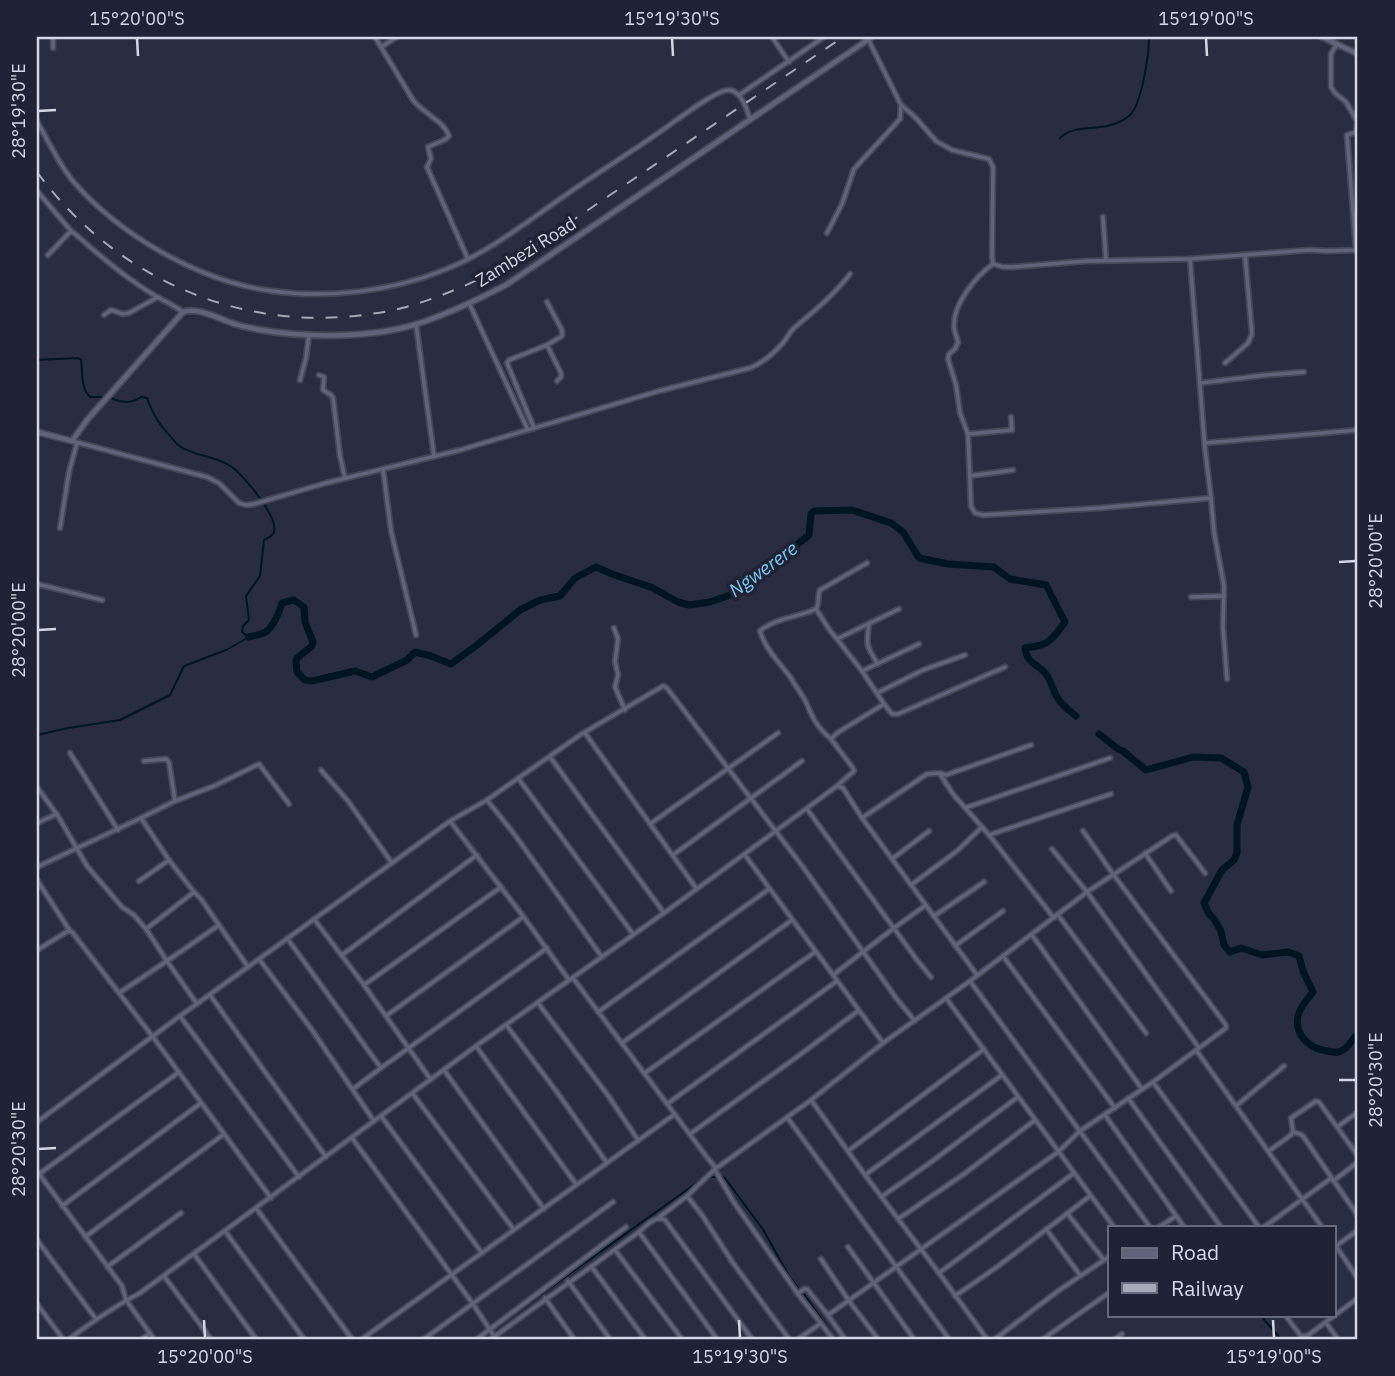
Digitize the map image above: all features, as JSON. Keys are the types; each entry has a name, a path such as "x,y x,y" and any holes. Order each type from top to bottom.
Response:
{"main road":[{"path":"1322,37 1358,54"},
{"name":"Zambezi Road","path":"183,312 191,310 264,331 309,335 384,331 416,324 470,303 506,285 870,38"},
{"path":"37,432 74,442 105,400 183,312"}],"street":[{"path":"53,37 53,48"},
{"path":"375,37 417,105 449,133 448,138 428,147 431,159 427,167 468,259"},
{"path":"381,47 397,37"},
{"path":"772,37 789,62"},
{"path":"738,96 824,37"},
{"path":"870,38 901,104 936,141 953,150 989,159 993,167 993,264"},
{"path":"993,264 1013,267 1190,259 1305,250 1357,250 1347,135 1356,132 1357,121 1346,102 1331,87 1331,54 1337,44"},
{"path":"37,121 51,149 72,179 108,215 160,250 224,280 272,291 314,294 342,293 411,282 468,259 486,250 713,96 730,90 744,104 750,120"},
{"path":"827,233 842,204 855,169 900,119 901,104"},
{"path":"37,191 72,232 98,255 183,312"},
{"path":"1103,217 1107,261"},
{"path":"48,255 72,232"},
{"path":"1225,363 1248,343 1252,334 1245,255"},
{"path":"1190,259 1214,532 1224,586 1223,627 1227,680"},
{"path":"993,264 984,270 964,295 954,322 958,342 948,359 960,413 968,435 971,506 975,513 983,515 1100,508 1212,498"},
{"path":"60,528 74,442 207,477 223,486 239,503 254,504 758,364 783,344 790,331 813,313 850,274"},
{"path":"104,315 111,310 122,314 129,313 158,297"},
{"path":"534,428 507,363 562,336 563,332 547,302"},
{"path":"470,303 528,429"},
{"path":"416,324 434,456"},
{"path":"300,380 309,335"},
{"path":"547,345 562,374 557,381"},
{"path":"1201,383 1266,374 1304,373"},
{"path":"319,375 324,377 323,390 333,398 345,478"},
{"path":"968,435 1011,430 1012,416"},
{"path":"1205,443 1358,430"},
{"path":"383,469 391,531 416,635"},
{"path":"970,476 1013,470"},
{"path":"69,1339 126,1300 141,1293 476,1046 745,855 854,771 831,739 818,727 807,709 806,701 769,651 760,631 772,624 816,609 820,590 867,563"},
{"path":"37,584 102,600"},
{"path":"1191,597 1224,596"},
{"path":"816,609 892,714 898,714 1005,667"},
{"path":"838,639 899,609"},
{"path":"869,624 867,643 878,664"},
{"path":"614,628 618,639 615,661 618,675 615,687 625,710"},
{"path":"862,671 919,644"},
{"path":"877,693 923,670 965,655"},
{"path":"37,1122 450,821 487,800 580,735 660,688 667,688 803,867 915,1021"},
{"path":"831,739 836,733 884,704"},
{"path":"585,733 697,888"},
{"path":"650,824 778,733"},
{"path":"862,818 927,774 946,775 1031,745"},
{"path":"70,753 118,830"},
{"path":"550,757 664,913"},
{"path":"965,808 1110,758"},
{"path":"144,761 167,760 176,801"},
{"path":"673,855 802,761"},
{"path":"37,867 259,764 289,804"},
{"path":"321,770 348,801 392,863"},
{"path":"940,773 953,794 1056,916 1146,1033"},
{"path":"518,778 634,934"},
{"path":"837,786 843,788 977,975"},
{"path":"37,787 57,814 87,866 111,896 146,929 197,1004"},
{"path":"989,835 1111,794"},
{"path":"487,800 602,957"},
{"path":"807,809 931,977"},
{"path":"37,823 57,814"},
{"path":"141,818 248,967"},
{"path":"450,821 717,1168 733,1201 833,1339"},
{"path":"911,885 957,851 982,827"},
{"path":"892,859 929,831"},
{"path":"827,1314 897,1267 1058,1152 1080,1132 1224,1031 1226,1025 1083,831"},
{"path":"352,1138 473,1304 494,1338 568,1281 658,1218 717,1168 1087,892 1172,835 1176,835 1205,873"},
{"path":"1052,849 1087,892 1321,1226"},
{"path":"1145,853 1171,891"},
{"path":"342,955 477,855"},
{"path":"745,855 883,1044"},
{"path":"139,881 169,860"},
{"path":"37,880 70,931 153,1037 271,1198"},
{"path":"934,916 984,882"},
{"path":"363,985 501,887"},
{"path":"598,1012 769,889"},
{"path":"146,929 194,892"},
{"path":"833,975 926,905"},
{"path":"955,946 1003,911"},
{"path":"386,1016 523,916"},
{"path":"314,919 431,1080"},
{"path":"622,1043 792,920"},
{"path":"119,993 219,925"},
{"path":"37,949 70,931"},
{"path":"1032,935 1142,1089"},
{"path":"287,939 381,1068"},
{"path":"353,1089 547,948"},
{"path":"645,1073 815,952"},
{"path":"1003,956 1115,1108"},
{"path":"259,959 374,1121"},
{"path":"667,1104 837,981"},
{"path":"970,981 1149,1226"},
{"path":"210,996 326,1157"},
{"path":"946,998 1113,1226"},
{"path":"538,1003 638,1140"},
{"path":"690,1134 858,1011"},
{"path":"180,1016 299,1177"},
{"path":"507,1026 607,1163"},
{"path":"476,1046 576,1184"},
{"path":"848,1151 984,1049"},
{"path":"1236,1106 1284,1066"},
{"path":"444,1070 544,1209"},
{"path":"154,1339 126,1300 122,1286 38,1173 178,1072"},
{"path":"865,1175 1002,1075"},
{"path":"1153,1082 1258,1226"},
{"path":"413,1094 514,1230"},
{"path":"881,1197 1018,1097"},
{"path":"1128,1098 1221,1226"},
{"path":"811,1100 986,1339"},
{"path":"1269,1151 1291,1135 1292,1118 1316,1101 1358,1156"},
{"path":"62,1206 201,1102"},
{"path":"1337,1127 1358,1112"},
{"path":"362,1339 675,1114"},
{"path":"1105,1115 1183,1226"},
{"path":"381,1116 482,1253"},
{"path":"787,1116 949,1339"},
{"path":"898,1220 1035,1120"},
{"path":"1293,1132 1303,1136 1358,1216"},
{"path":"85,1237 224,1133"},
{"path":"1265,1226 1358,1162"},
{"path":"939,1273 1074,1173"},
{"path":"687,1196 789,1339"},
{"path":"955,1296 1090,1196"},
{"path":"424,1339 613,1202"},
{"path":"256,1208 352,1339"},
{"path":"107,1267 181,1213"},
{"path":"1067,1213 1104,1260"},
{"path":"1160,1226 1176,1216"},
{"path":"658,1218 664,1220 752,1339"},
{"path":"477,1339 626,1227"},
{"path":"1046,1230 1081,1276"},
{"path":"1336,1244 1358,1230"},
{"path":"225,1231 304,1339"},
{"path":"639,1232 717,1339"},
{"path":"37,1240 96,1320"},
{"path":"1336,1246 1358,1279"},
{"path":"848,1247 914,1339"},
{"path":"615,1250 682,1339"},
{"path":"194,1254 256,1339"},
{"path":"995,1339 1108,1257"},
{"path":"821,1259 878,1339"},
{"path":"591,1266 645,1339"},
{"path":"164,1276 211,1339"},
{"path":"568,1281 610,1339"},
{"path":"798,1294 807,1289 845,1339"},
{"path":"1043,1339 1108,1293"},
{"path":"545,1298 574,1339"},
{"path":"1336,1315 1358,1298"},
{"path":"37,1304 63,1339"},
{"path":"1286,1316 1304,1337 1335,1316"},
{"path":"1326,1323 1338,1339"},
{"path":"798,1339 820,1324"},
{"path":"142,1339 150,1333"},
{"path":"1115,1339 1122,1334"}],"waterway":[{"path":"1060,138 1074,130 1112,125 1130,115 1141,90 1149,37"},
{"name":"Ngwerere","path":"37,360 78,358 81,360 83,384 87,393 90,397 105,397"},
{"name":"Ngwerere","path":"37,735 120,720 170,695 184,666 226,650 249,637 242,632 243,626 249,620 246,596 260,576 264,540 273,534 274,527 267,509 232,467 178,445 157,420 147,398 141,397 126,402 111,398"},
{"name":"Ngwerere","path":"249,637 267,631 282,603 294,600 304,607 305,622 313,642 296,661 297,672 305,680 312,681 355,671 372,677 407,660 415,652 451,664 520,610 540,600 560,596 575,578 596,567 653,588 678,602 689,605 710,602 736,593 809,535 811,514 814,511 852,510 891,523 903,532 919,558 948,564 994,567 1010,579 1046,585 1065,622 1046,643 1025,648 1026,653 1046,674 1061,702 1076,716"},
{"name":"Ngwerere","path":"1099,734 1146,770 1193,757 1221,758 1244,772 1248,787 1237,825 1237,853 1234,860 1222,870 1204,903 1230,952 1241,948 1262,955 1288,952 1299,956 1313,992 1300,1009 1297,1023 1301,1035 1309,1044 1321,1050 1337,1052 1345,1049 1355,1037 1358,1038"},
{"path":"711,1177 716,1177"},
{"path":"722,1177 764,1231 799,1289"},
{"path":"501,1323 702,1179"},
{"path":"803,1293 836,1339"},
{"path":"1261,1316 1281,1339"}],"railway":[{"path":"37,172 67,208 100,239 137,265 177,287 219,303 263,313 308,318 379,313 428,300 501,269 843,37"}]}
